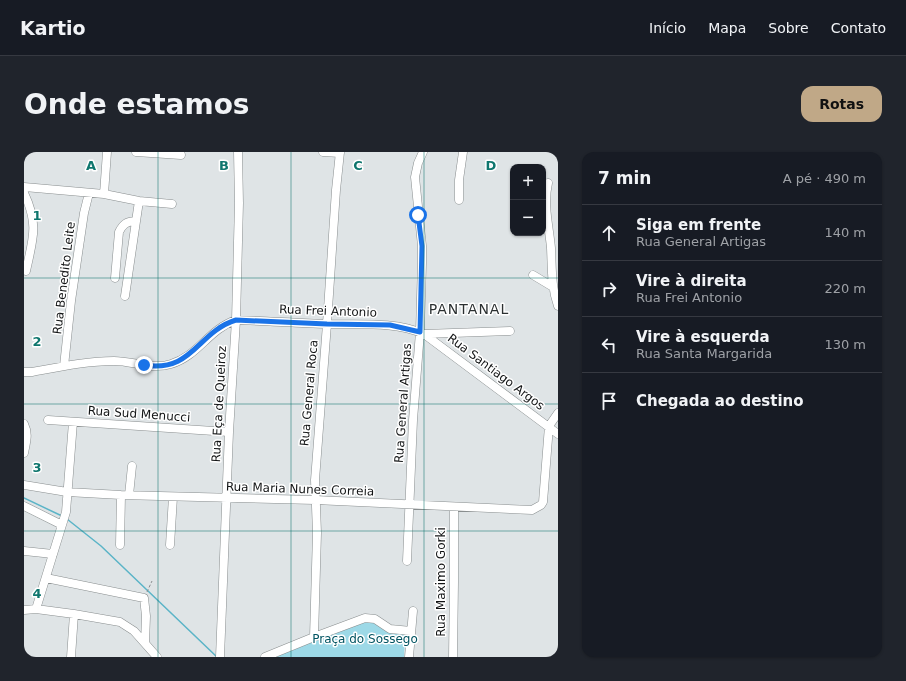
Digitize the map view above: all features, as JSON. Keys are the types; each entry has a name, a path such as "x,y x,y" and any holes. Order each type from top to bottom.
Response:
{"street":[{"path":"104,194 107,152"},
{"path":"136,152 181,155"},
{"name":"Rua Eça de Queiroz","path":"221,657 229,432 236,320 239,203 238,152"},
{"path":"323,152 340,153"},
{"name":"Rua General Artigas","path":"407,561 413,420 422,333 422,246 415,177 422,152"},
{"path":"459,200 459,180 463,152"},
{"name":"Rua General Roca","path":"314,637 317,540 315,480 340,153"},
{"path":"548,183 546,191 546,207 551,247 553,287 558,306"},
{"path":"24,187 89,192 139,201 172,204"},
{"name":"Rua Benedito Leite","path":"64,366 71,301 84,213 89,192"},
{"path":"24,193 32,212 34,223 33,236 26,257 26,271"},
{"path":"125,296 139,201"},
{"path":"115,278 119,232 122,225 127,222 135,221"},
{"path":"533,275 553,287"},
{"path":"24,372 64,366 116,361 151,366 168,365 179,362 222,325 236,320"},
{"name":"Rua Frei Antonio","path":"236,320 390,325 422,333 510,331"},
{"name":"Rua Santiago Argos","path":"422,333 558,434"},
{"path":"549,426 558,413"},
{"name":"Rua Sud Menucci","path":"48,420 229,432"},
{"path":"36,609 64,519 73,422"},
{"path":"24,424 28,432 24,453"},
{"name":"Rua Maria Nunes Correia","path":"24,485 67,492 125,495 315,500 454,508 532,510 541,505 544,497 549,426"},
{"path":"120,545 125,495 132,466"},
{"path":"170,545 173,497"},
{"path":"24,506 64,519"},
{"name":"Rua Maximo Gorki","path":"453,657 454,508"},
{"path":"24,551 53,554"},
{"path":"46,578 145,597 145,643"},
{"path":"24,610 36,609 120,622 128,627 145,643 157,657"},
{"path":"409,657 413,611"},
{"path":"71,657 74,614"},
{"path":"265,657 365,618 371,618 390,629 411,631"}],"path":[{"path":"145,597 152,581"}],"green space":[{"name":"Praça do Sossego","path":"366,620 405,633 404,657 269,657"}],"waterway":[{"path":"24,498 62,516"},
{"path":"67,519 101,546 217,657"}],"district":[{"name":"PANTANAL","path":"469,309"}],"route":[{"path":"144,365 158,366 179,362 222,325 236,320 390,325 420,332 422,246 418,215"}]}
